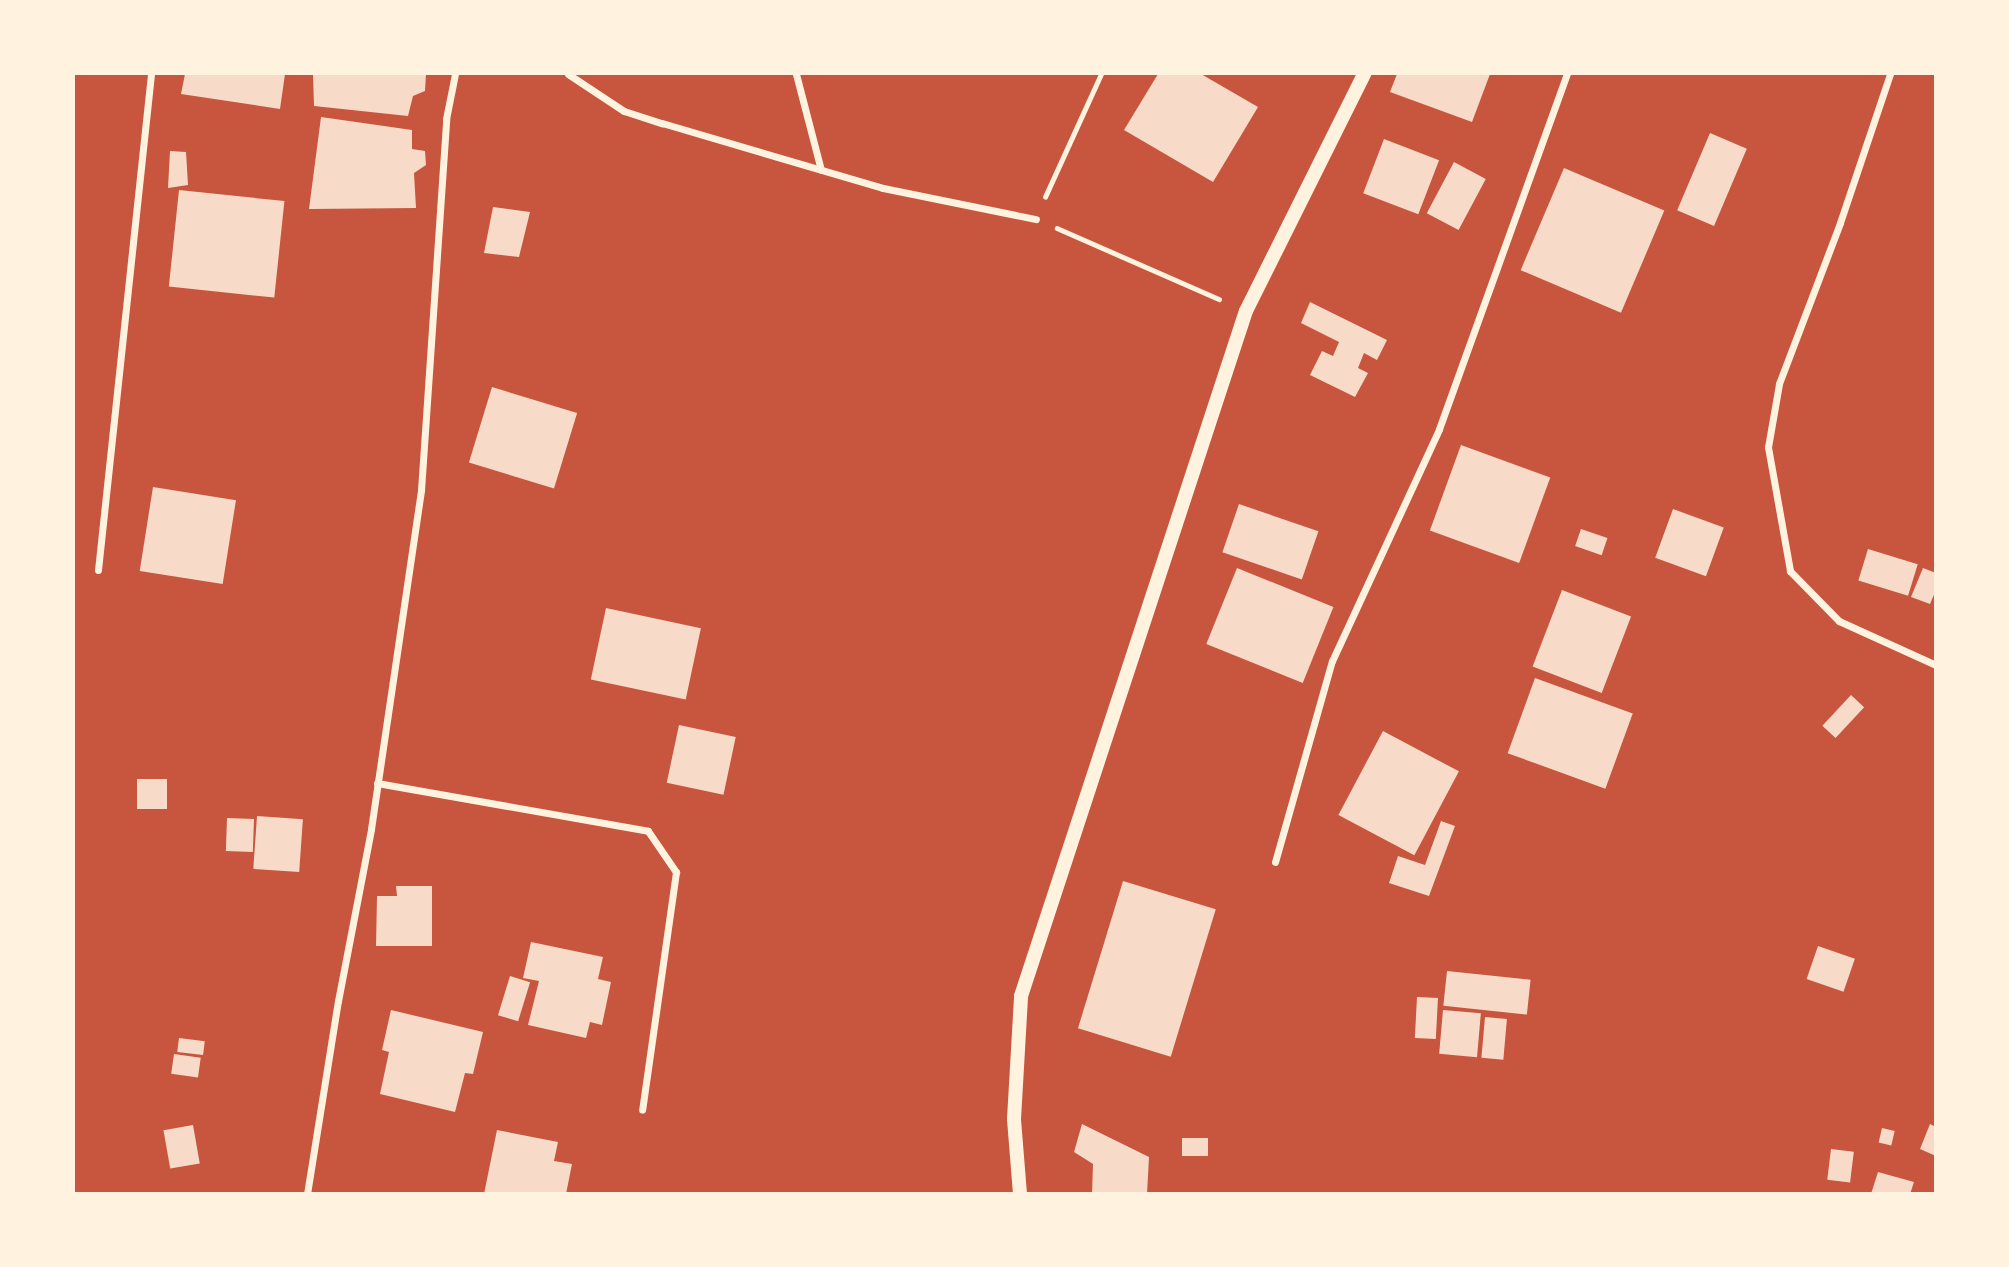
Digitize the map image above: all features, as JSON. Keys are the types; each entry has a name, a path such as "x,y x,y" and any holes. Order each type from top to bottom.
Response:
{"main road":[{"path":"1020,1194 1014,1119 1021,996 1246,311 1364,74"}],"street":[{"path":"98,570 151,74"},
{"path":"307,1194 377,783 421,490 446,119 455,74"},
{"path":"568,74 624,111 883,188 1035,219"},
{"path":"796,74 821,170"},
{"path":"1275,862 1332,662 1439,429 1567,74"},
{"path":"1890,74 1840,223 1779,384 1768,447 1790,571 1839,621 1936,665"},
{"path":"377,783 648,831 676,872 642,1110"}],"path":[{"path":"1101,74 1035,219 1246,311"}],"building":[{"path":"185,74 285,74 280,109 181,94"},
{"path":"313,74 426,74 425,91 413,96 408,116 314,106"},
{"path":"1158,74 1201,74 1258,107 1213,182 1124,130"},
{"path":"1397,74 1490,74 1472,122 1390,92"},
{"path":"321,117 412,130 412,149 425,151 426,165 414,173 416,208 309,209"},
{"path":"1710,133 1747,149 1714,226 1677,210"},
{"path":"1384,139 1439,160 1418,214 1363,193"},
{"path":"170,151 186,152 188,185 168,188"},
{"path":"1454,162 1486,179 1459,230 1427,213"},
{"path":"1564,168 1664,211 1621,313 1521,270"},
{"path":"179,190 284,201 274,298 169,286"},
{"path":"493,207 530,212 519,257 484,253"},
{"path":"1310,302 1387,340 1377,360 1364,353 1358,368 1368,373 1355,397 1310,375 1322,351 1333,356 1339,342 1301,323"},
{"path":"492,387 577,413 554,489 469,463"},
{"path":"1461,445 1550,477 1519,563 1430,531"},
{"path":"153,487 236,500 223,584 140,571"},
{"path":"1239,504 1318,531 1302,580 1222,552"},
{"path":"1673,509 1724,527 1706,576 1655,558"},
{"path":"1581,529 1607,538 1602,555 1575,546"},
{"path":"1868,549 1918,564 1908,596 1858,581"},
{"path":"1237,568 1333,607 1303,683 1206,644"},
{"path":"1923,568 1936,573 1936,590 1930,604 1911,597"},
{"path":"1562,590 1631,617 1602,693 1533,667"},
{"path":"606,608 701,628 686,700 591,679"},
{"path":"1535,678 1633,714 1605,789 1508,753"},
{"path":"1851,695 1864,707 1836,738 1822,726"},
{"path":"679,725 736,737 723,795 667,783"},
{"path":"1383,731 1459,771 1414,855 1338,815"},
{"path":"137,779 167,779 167,809 137,809"},
{"path":"257,816 303,819 299,872 253,869"},
{"path":"227,818 254,819 253,852 226,851"},
{"path":"1441,821 1455,826 1429,896 1389,883 1398,856 1425,865"},
{"path":"1123,881 1216,909 1171,1057 1078,1028"},
{"path":"396,886 432,886 432,946 376,946 377,896 397,896"},
{"path":"531,942 603,957 598,979 611,982 602,1025 590,1022 586,1038 528,1025 539,981 523,978"},
{"path":"1818,946 1855,959 1843,992 1807,979"},
{"path":"1447,971 1531,980 1527,1015 1443,1006"},
{"path":"510,976 530,982 518,1021 498,1015"},
{"path":"1417,997 1438,998 1436,1039 1415,1038"},
{"path":"391,1010 483,1032 473,1074 465,1073 455,1112 380,1094 389,1052 382,1050"},
{"path":"1443,1010 1481,1013 1477,1057 1439,1054"},
{"path":"1485,1017 1507,1019 1503,1060 1481,1058"},
{"path":"179,1038 205,1041 203,1055 177,1052"},
{"path":"174,1054 201,1058 198,1078 171,1074"},
{"path":"1082,1124 1149,1157 1147,1194 1092,1194 1093,1164 1074,1152"},
{"path":"1930,1124 1936,1127 1936,1156 1920,1149"},
{"path":"193,1125 200,1163 170,1169 163,1130"},
{"path":"1882,1128 1895,1131 1891,1146 1879,1143"},
{"path":"497,1130 558,1142 554,1161 572,1164 566,1194 484,1194"},
{"path":"1182,1138 1208,1138 1208,1156 1182,1156"},
{"path":"1831,1149 1854,1152 1850,1183 1827,1180"},
{"path":"1878,1172 1914,1182 1910,1194 1871,1194"}]}
